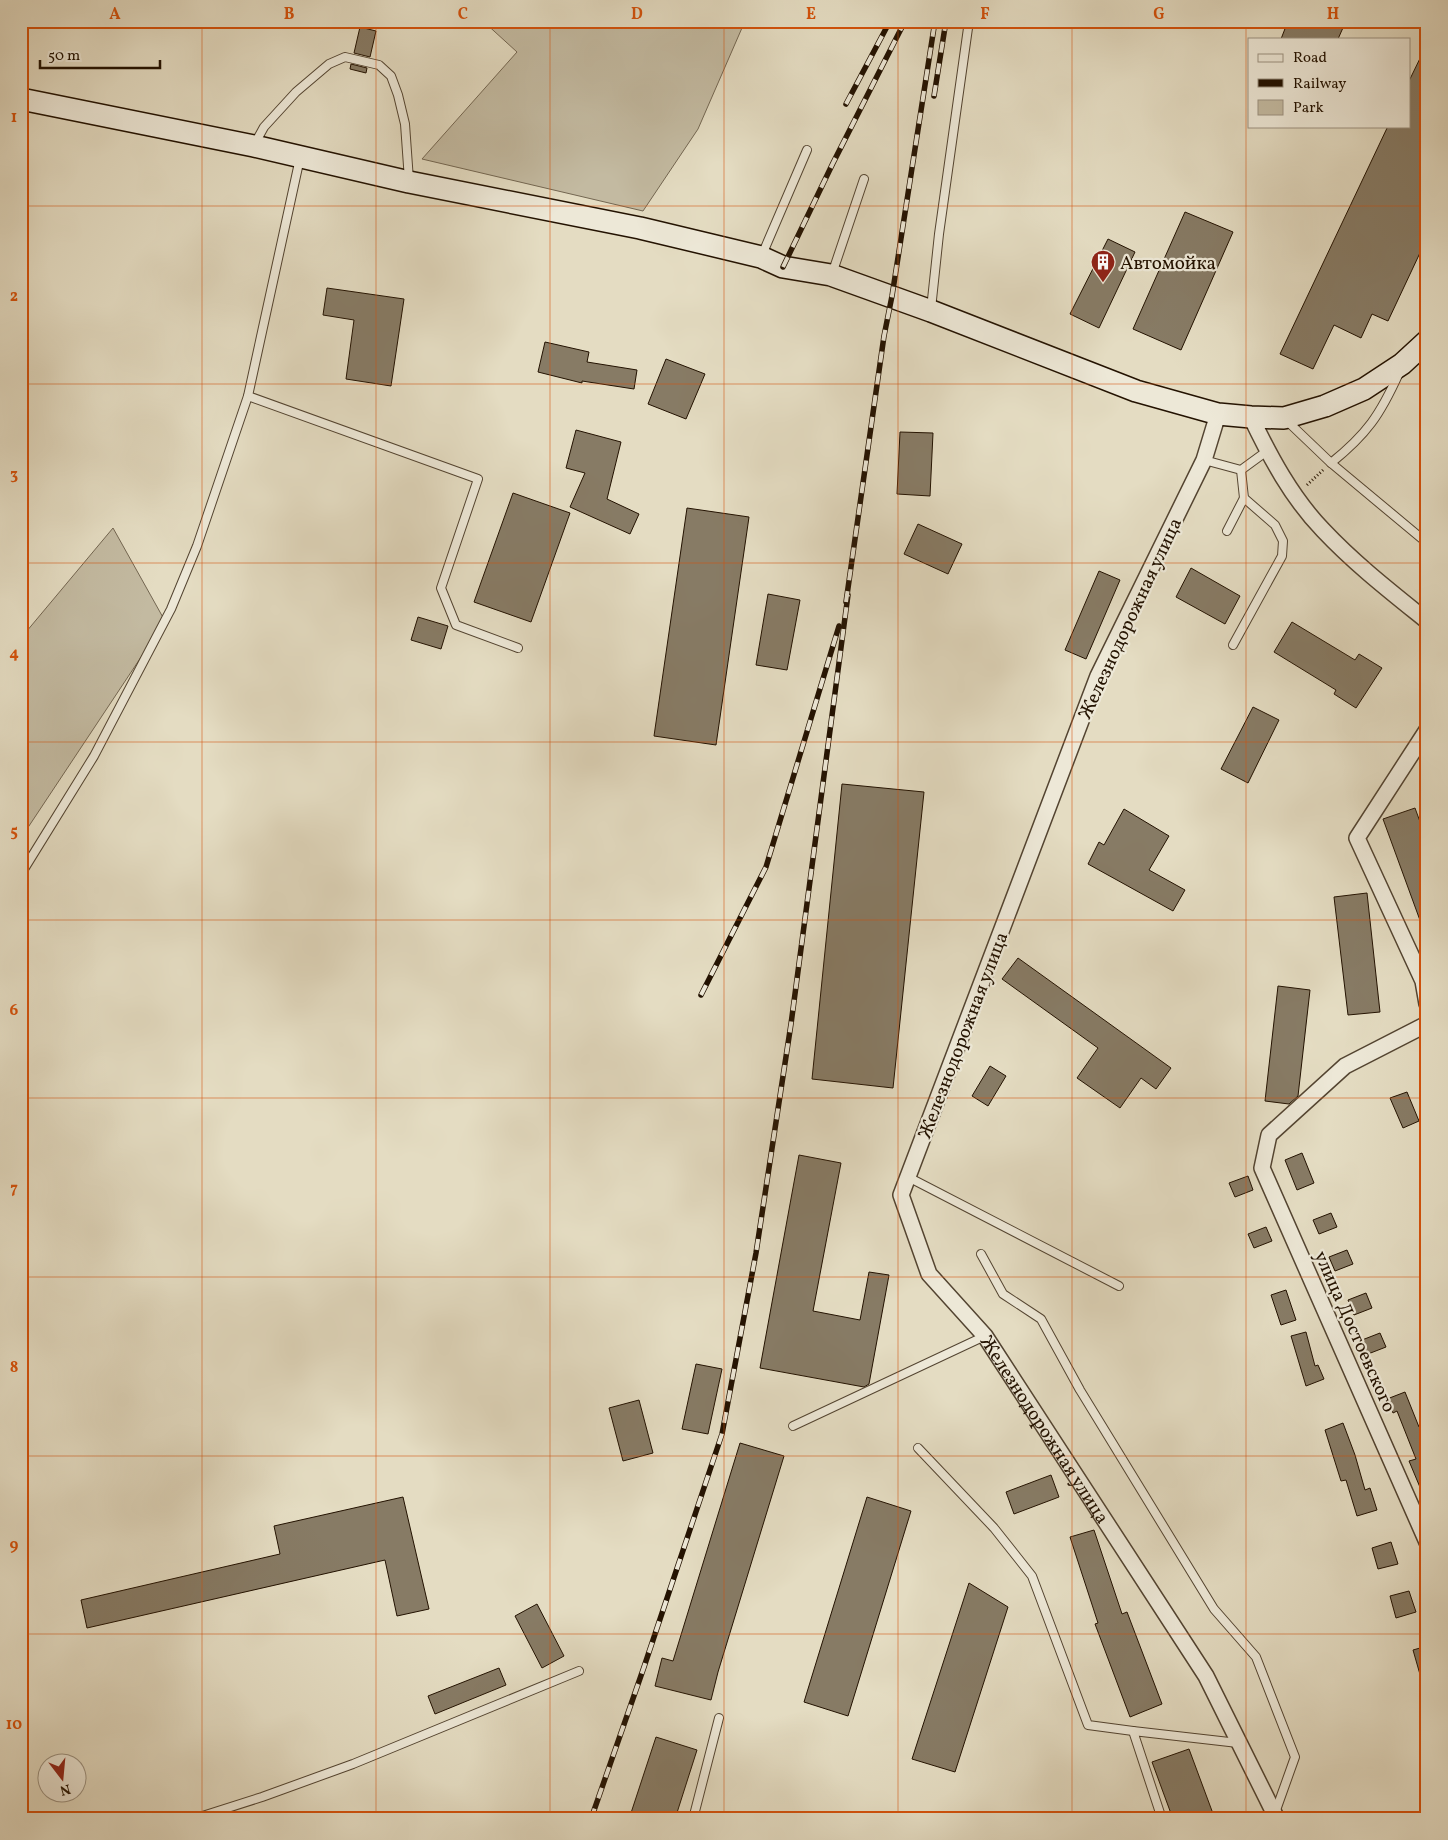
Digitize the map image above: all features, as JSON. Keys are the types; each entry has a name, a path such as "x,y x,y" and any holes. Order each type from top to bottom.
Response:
{"main road":[{"path":"21,99 301,156 409,182 640,228 761,257 783,267 815,271 931,311 1136,391 1218,414 1250,418 1284,418 1325,406 1364,389 1402,364 1427,340"}],"street":[{"name":"Железнодорожная улица","path":"1218,414 1204,460 1098,676 901,1195 930,1274 985,1336 1206,1676 1238,1744 1276,1816"},
{"path":"1250,418 1295,495 1322,529 1364,571 1427,621"},
{"path":"1427,730 1358,838 1423,981 1427,1004"},
{"name":"улица Достоевского","path":"1427,1024 1345,1066 1269,1135 1262,1168 1427,1542"}],"lane":[{"path":"931,311 939,234 969,21"},
{"path":"254,146 264,127 296,92 329,64 345,58 379,65 391,76 398,95 405,124 409,182"},
{"path":"761,257 807,150"},
{"path":"21,874 94,756 171,609 197,546 248,396 301,156"},
{"path":"832,276 864,179"},
{"path":"1331,463 1352,447 1372,424 1387,400 1402,364"},
{"path":"248,396 478,479 441,588 456,625 518,648"},
{"path":"1284,418 1331,463 1427,542"},
{"path":"1241,470 1268,451"},
{"path":"1204,460 1241,470"},
{"path":"1227,531 1244,498 1241,470"},
{"path":"1233,645 1282,556 1283,541 1275,525 1244,498"},
{"path":"908,1177 1119,1286"},
{"path":"981,1254 1003,1294 1042,1319 1080,1390 1214,1609 1256,1657 1295,1757 1276,1816"},
{"path":"793,1426 985,1336"},
{"path":"918,1448 994,1528 1032,1576 1088,1726 1238,1744"},
{"path":"193,1819 353,1764 579,1671"},
{"path":"693,1819 719,1718"},
{"path":"1133,1731 1162,1819"}],"path":[{"path":"1307,485 1331,463"}],"green space":[{"path":"483,21 745,21 698,129 643,211 422,159 517,52"},
{"path":"113,528 165,621 21,838 21,638"}],"building":[{"path":"1288,21 1346,21 1338,38 1281,38"},
{"path":"360,27 376,31 370,57 354,53"},
{"path":"1427,44 1427,238 1388,321 1372,314 1361,338 1334,325 1313,369 1280,354 1387,128 1410,128 1410,79"},
{"path":"351,64 367,68 366,73 350,69"},
{"path":"1185,212 1233,232 1181,350 1133,329"},
{"name":"Автомойка","path":"1108,239 1135,252 1099,328 1070,314"},
{"path":"327,288 404,299 391,386 346,379 354,320 323,315"},
{"path":"545,342 589,352 587,362 637,370 634,389 582,381 582,383 538,372"},
{"path":"666,359 705,374 686,419 648,404"},
{"path":"576,430 621,442 607,499 639,514 630,534 570,507 585,473 566,468"},
{"path":"900,432 933,433 930,496 897,494"},
{"path":"513,493 570,513 531,622 474,602"},
{"path":"687,508 749,517 716,745 654,736"},
{"path":"918,524 962,544 948,574 904,554"},
{"path":"1191,568 1240,596 1225,624 1176,597"},
{"path":"1099,571 1120,580 1086,659 1065,650"},
{"path":"768,594 800,600 787,670 756,665"},
{"path":"418,617 448,626 441,649 411,640"},
{"path":"1292,622 1355,660 1359,654 1382,668 1356,708 1334,694 1336,690 1274,652"},
{"path":"1253,707 1279,720 1248,783 1221,769"},
{"path":"842,784 924,792 893,1088 812,1079"},
{"path":"1415,808 1427,841 1427,934 1425,934 1383,819"},
{"path":"1124,809 1169,836 1149,870 1185,890 1173,911 1088,864 1099,842 1104,845"},
{"path":"1367,893 1380,1012 1348,1015 1334,897"},
{"path":"1018,958 1171,1068 1156,1089 1141,1078 1120,1108 1077,1078 1098,1048 1002,979"},
{"path":"1278,986 1310,990 1298,1096 1289,1104 1265,1101"},
{"path":"990,1066 1006,1076 988,1106 972,1096"},
{"path":"1407,1092 1419,1121 1403,1128 1390,1098"},
{"path":"1302,1153 1314,1183 1297,1190 1285,1160"},
{"path":"799,1155 841,1163 813,1311 860,1320 869,1272 889,1275 869,1384 864,1387 760,1368"},
{"path":"1248,1176 1253,1190 1235,1197 1229,1183"},
{"path":"1331,1213 1337,1227 1319,1234 1313,1220"},
{"path":"1266,1227 1272,1241 1254,1248 1248,1234"},
{"path":"1347,1250 1353,1264 1335,1271 1329,1257"},
{"path":"1286,1290 1296,1320 1281,1325 1271,1295"},
{"path":"1366,1293 1372,1308 1354,1315 1348,1300"},
{"path":"1306,1332 1315,1366 1318,1365 1324,1379 1306,1386 1291,1336"},
{"path":"1380,1333 1386,1347 1368,1354 1362,1340"},
{"path":"696,1364 722,1369 708,1434 682,1429"},
{"path":"1405,1392 1419,1427 1424,1425 1427,1434 1427,1504 1409,1461 1416,1459 1397,1411 1393,1413 1387,1399"},
{"path":"639,1400 653,1453 623,1461 609,1408"},
{"path":"1343,1423 1365,1490 1370,1488 1377,1510 1357,1516 1346,1480 1341,1481 1325,1430"},
{"path":"740,1443 784,1456 711,1700 655,1686 662,1658 673,1661"},
{"path":"1051,1475 1059,1497 1014,1514 1006,1492"},
{"path":"403,1497 429,1609 397,1616 385,1560 87,1628 81,1600 280,1554 274,1526"},
{"path":"867,1497 911,1511 848,1716 804,1702"},
{"path":"1094,1530 1122,1614 1127,1612 1162,1704 1130,1717 1095,1624 1098,1623 1070,1537"},
{"path":"1391,1542 1398,1564 1378,1569 1372,1548"},
{"path":"969,1583 1008,1607 955,1772 912,1759"},
{"path":"1409,1591 1416,1612 1396,1618 1390,1596"},
{"path":"537,1604 564,1656 542,1668 515,1616"},
{"path":"1427,1646 1427,1685 1423,1685 1413,1650"},
{"path":"499,1668 506,1685 435,1714 428,1696"},
{"path":"656,1737 697,1750 675,1819 629,1819"},
{"path":"1189,1749 1215,1819 1173,1819 1152,1762"}],"railway":[{"path":"846,104 890,21"},
{"path":"783,267 905,21"},
{"path":"846,602 884,336 892,296 935,21"},
{"path":"934,96 946,21"},
{"path":"591,1819 722,1434 756,1253 791,1024 848,595"},
{"path":"701,995 766,867 839,626"}],"place":[{"name":"Автомойка","path":"1103,283"}]}
